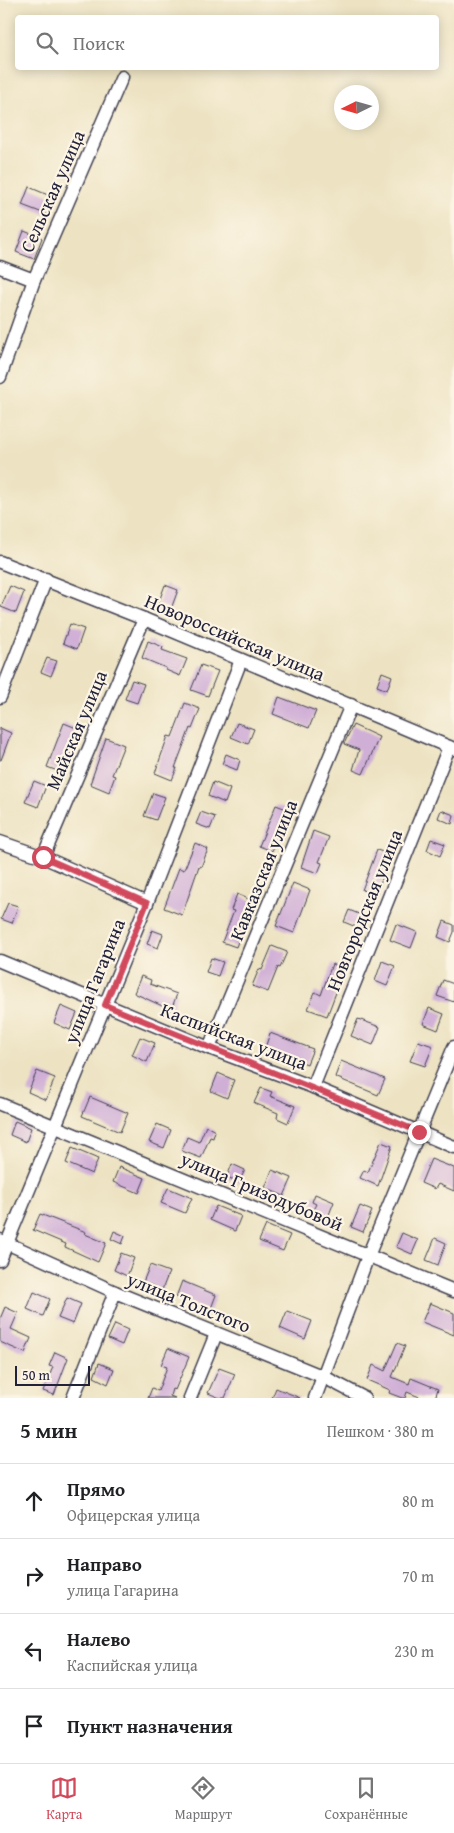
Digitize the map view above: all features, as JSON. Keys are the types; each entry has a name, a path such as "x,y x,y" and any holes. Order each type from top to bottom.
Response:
{"street":[{"name":"Сельская улица","path":"0,377 34,280 122,77"},
{"path":"0,267 34,280"},
{"name":"Новороссийская улица","path":"0,562 144,619 452,748"},
{"path":"0,697 46,579"},
{"name":"Майская улица","path":"43,857 144,619"},
{"name":"улица Гагарина","path":"0,1260 3,1241 55,1126 147,903 241,660"},
{"name":"Кавказская улица","path":"209,1048 351,705"},
{"name":"Новгородская улица","path":"313,1087 452,748"},
{"path":"0,842 43,857 147,903"},
{"name":"Каспийская улица","path":"0,961 209,1048 313,1087 454,1147"},
{"path":"315,1398 368,1256 454,1047"},
{"name":"улица Гризодубовой","path":"0,1104 454,1291"},
{"name":"улица Толстого","path":"3,1241 115,1292 324,1377 364,1398"},
{"path":"73,1398 115,1292"},
{"path":"190,1398 216,1334"}],"building":[{"path":"29,187 55,198 48,215 22,205"},
{"path":"24,231 42,238 34,259 16,252"},
{"path":"165,585 178,590 171,609 158,604"},
{"path":"10,586 24,592 16,613 1,607"},
{"path":"70,624 84,629 77,649 63,643"},
{"path":"148,641 163,647 162,650 187,659 180,676 142,658"},
{"path":"47,658 57,661 51,676 41,672"},
{"path":"201,665 218,671 208,696 191,690"},
{"path":"382,672 392,676 387,690 377,686"},
{"path":"132,680 144,684 137,703 125,699"},
{"path":"279,697 316,711 309,728 273,714"},
{"path":"185,703 200,709 192,729 190,728 172,780 155,773 168,736 172,737"},
{"path":"64,723 79,729 63,773 47,767"},
{"path":"237,723 254,729 248,744 231,737"},
{"path":"353,725 379,737 363,774 353,770 359,750 344,744"},
{"path":"0,728 11,733 1,760 0,760"},
{"path":"106,738 124,745 112,775 115,776 109,792 90,784"},
{"path":"226,754 240,760 237,770 222,764"},
{"path":"34,781 46,786 38,807 25,802"},
{"path":"213,782 230,789 225,803 208,796"},
{"path":"153,793 165,797 156,820 144,816"},
{"path":"276,805 289,810 272,851 259,846"},
{"path":"441,810 454,815 452,824 438,818"},
{"path":"201,812 215,817 210,829 196,824"},
{"path":"313,831 329,837 319,862 322,863 318,873 301,867"},
{"path":"431,839 445,844 440,856 427,850"},
{"path":"195,843 208,849 201,867 199,866 182,915 164,908 179,868 184,870"},
{"path":"377,850 391,855 376,895 362,890"},
{"path":"293,883 310,890 294,933 276,926"},
{"path":"237,894 253,901 236,947 222,942 234,911 231,910"},
{"path":"8,903 18,906 12,923 1,919"},
{"path":"349,910 366,917 361,929 344,922"},
{"path":"444,921 454,925 454,932 450,942 438,937"},
{"path":"396,924 417,932 411,948 390,940"},
{"path":"152,930 163,934 158,948 147,944"},
{"path":"272,946 287,952 280,968 278,967 268,992 252,986 259,969 262,970"},
{"path":"211,958 223,962 218,976 206,972"},
{"path":"382,961 395,966 387,986 375,981"},
{"path":"332,964 345,969 327,1016 308,1009 315,992 321,995"},
{"path":"141,976 151,980 150,984 177,994 171,1010 134,993"},
{"path":"443,980 454,984 454,1002 437,996"},
{"path":"61,1006 77,1013 70,1030 54,1023"},
{"path":"429,1008 444,1014 438,1030 423,1024"},
{"path":"358,1019 380,1027 373,1045 351,1036"},
{"path":"270,1033 313,1049 307,1064 265,1048"},
{"path":"140,1037 155,1043 147,1062 132,1055"},
{"path":"418,1041 433,1046 425,1066 410,1061"},
{"path":"341,1061 385,1079 378,1095 335,1077"},
{"path":"37,1071 55,1078 46,1100 28,1092"},
{"path":"218,1073 234,1080 227,1098 211,1091"},
{"path":"261,1088 272,1092 270,1096 295,1106 288,1123 277,1118 278,1113 254,1103"},
{"path":"90,1097 128,1113 120,1132 82,1116"},
{"path":"15,1121 31,1128 26,1142 10,1135"},
{"path":"157,1124 171,1130 164,1148 149,1142"},
{"path":"206,1126 215,1131 213,1138 210,1137 201,1158 182,1151 187,1137 199,1142"},
{"path":"381,1142 392,1146 378,1186 360,1178 364,1170 368,1172"},
{"path":"72,1148 98,1159 92,1174 66,1163"},
{"path":"431,1159 454,1168 454,1191 438,1184 435,1189 421,1183"},
{"path":"232,1164 245,1170 239,1182 227,1177"},
{"path":"119,1167 145,1178 139,1193 113,1182"},
{"path":"272,1170 292,1178 284,1196 265,1188"},
{"path":"168,1188 192,1198 185,1213 161,1203"},
{"path":"315,1194 334,1202 326,1222 317,1218 318,1214 312,1212 316,1204 312,1202"},
{"path":"216,1206 241,1216 235,1231 210,1220"},
{"path":"360,1206 372,1211 363,1232 351,1227"},
{"path":"40,1214 86,1232 85,1234 106,1243 98,1262 65,1247 66,1244 33,1230"},
{"path":"266,1225 290,1235 283,1251 259,1241"},
{"path":"114,1231 125,1236 122,1244 111,1239"},
{"path":"402,1233 418,1240 412,1254 396,1247"},
{"path":"435,1238 446,1243 438,1265 426,1260"},
{"path":"121,1253 134,1258 127,1276 114,1270"},
{"path":"150,1265 169,1272 162,1290 143,1282"},
{"path":"182,1281 216,1295 210,1311 176,1297"},
{"path":"34,1292 50,1299 43,1316 27,1309"},
{"path":"67,1298 81,1304 73,1324 58,1318"},
{"path":"430,1303 454,1313 454,1335 422,1322"},
{"path":"5,1307 18,1313 11,1329 31,1338 25,1353 0,1342 0,1319"},
{"path":"287,1311 312,1321 305,1339 280,1328"},
{"path":"115,1324 128,1330 122,1345 108,1339"},
{"path":"397,1343 405,1346 392,1377 409,1384 411,1378 438,1389 435,1398 422,1398 407,1392 405,1398 402,1398 389,1393 390,1390 367,1380 373,1365 385,1371"},
{"path":"168,1348 189,1357 175,1390 172,1389 170,1396 175,1398 148,1398 152,1388 158,1391 167,1367 161,1365"},
{"path":"55,1352 68,1358 54,1395 43,1391 53,1367 49,1366"},
{"path":"99,1363 114,1369 108,1384 94,1377"},
{"path":"219,1368 235,1374 225,1398 208,1393"},
{"path":"276,1388 300,1398 272,1398"}],"route":[{"path":"43,857 147,903 105,1005 209,1048 313,1087 419,1132"}]}
